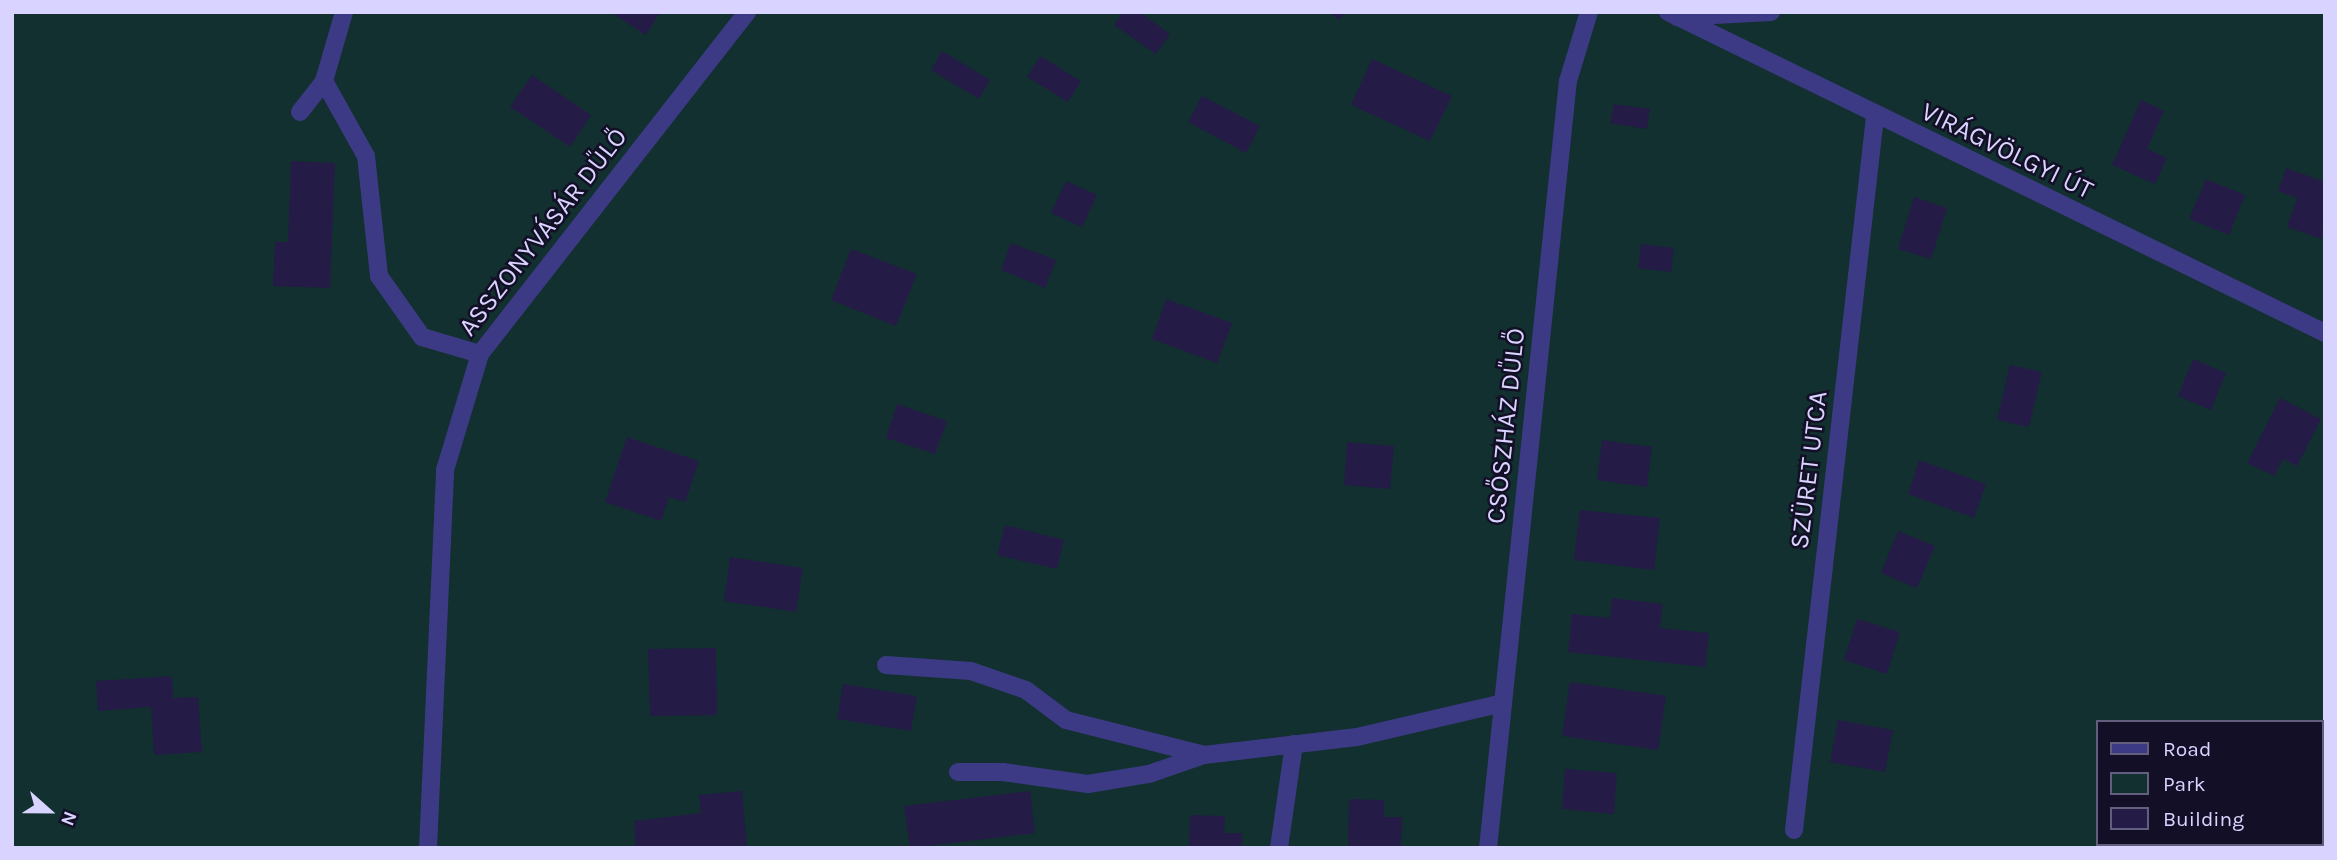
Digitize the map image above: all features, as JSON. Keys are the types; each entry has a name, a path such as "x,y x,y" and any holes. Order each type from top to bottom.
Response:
{"street":[{"path":"300,112 324,81 344,12"},
{"name":"ASSZONYVÁSÁR DŰLŐ","path":"428,848 445,470 480,354 747,12"},
{"name":"CSŐSZHÁZ DŰLŐ","path":"1488,848 1568,81 1589,12"},
{"path":"1672,15 1771,12"},
{"name":"VIRÁGVÖLGYI ÚT","path":"1672,15 1875,117 2325,333"},
{"path":"324,81 366,156 379,276 422,337 480,354"},
{"name":"SZÜRET UTCA","path":"1794,830 1875,117"},
{"path":"886,665 971,671 1026,690 1066,720 1204,755"},
{"path":"958,772 1003,772 1088,783 1149,774 1204,755 1357,737 1503,703"},
{"path":"1279,848 1293,744"}],"green space":[{"path":"12,12 2325,12 2325,848 12,848"}],"building":[{"path":"610,12 660,12 646,35"},
{"path":"1123,12 1139,12 1170,34 1156,54 1114,25"},
{"path":"1328,12 1345,12 1339,20"},
{"path":"942,51 990,80 979,99 931,70"},
{"path":"1040,56 1081,81 1068,102 1027,77"},
{"path":"1372,59 1452,96 1430,141 1351,105"},
{"path":"532,75 591,115 570,147 510,107"},
{"path":"1202,96 1260,126 1246,153 1188,122"},
{"path":"2141,100 2164,111 2147,149 2167,158 2155,184 2112,165"},
{"path":"1614,104 1650,109 1647,129 1610,123"},
{"path":"291,161 335,163 330,288 273,286 275,242 288,242"},
{"path":"2286,168 2325,182 2322,239 2287,227 2297,198 2278,191"},
{"path":"2206,179 2245,195 2229,235 2189,219"},
{"path":"1066,181 1097,195 1082,227 1051,213"},
{"path":"1914,197 1947,208 1931,259 1898,249"},
{"path":"1011,243 1056,260 1045,288 1001,270"},
{"path":"1641,244 1674,248 1671,272 1638,268"},
{"path":"851,249 917,274 896,326 831,300"},
{"path":"1166,299 1232,323 1217,363 1152,339"},
{"path":"2193,359 2226,373 2211,410 2178,396"},
{"path":"2010,365 2042,372 2029,427 1997,420"},
{"path":"2280,398 2321,419 2297,466 2283,459 2274,476 2247,463"},
{"path":"897,404 947,421 935,454 886,438"},
{"path":"627,437 699,461 685,502 669,497 661,521 605,502"},
{"path":"1602,440 1652,447 1647,487 1597,480"},
{"path":"1347,442 1394,446 1390,489 1344,485"},
{"path":"1919,460 1986,484 1974,518 1908,494"},
{"path":"1580,510 1660,518 1654,570 1574,560"},
{"path":"1005,525 1064,540 1057,569 997,555"},
{"path":"1898,531 1935,546 1917,588 1881,573"},
{"path":"730,557 803,568 796,612 724,601"},
{"path":"1612,598 1663,604 1660,628 1709,633 1705,667 1568,652 1572,614 1610,618"},
{"path":"1857,619 1900,632 1887,674 1844,660"},
{"path":"716,648 717,715 650,716 648,649"},
{"path":"172,676 173,698 198,697 202,752 154,755 151,707 98,711 96,681"},
{"path":"1570,682 1666,696 1658,750 1562,736"},
{"path":"843,684 917,696 911,731 837,719"},
{"path":"1838,720 1893,730 1885,772 1830,762"},
{"path":"1565,769 1617,773 1614,814 1562,809"},
{"path":"742,791 747,848 636,848 634,821 701,813 699,795"},
{"path":"1030,791 1035,833 910,848 904,806"},
{"path":"1349,799 1384,800 1384,817 1402,817 1401,848 1348,848"},
{"path":"1190,815 1225,816 1224,833 1242,833 1242,848 1189,848"}]}
